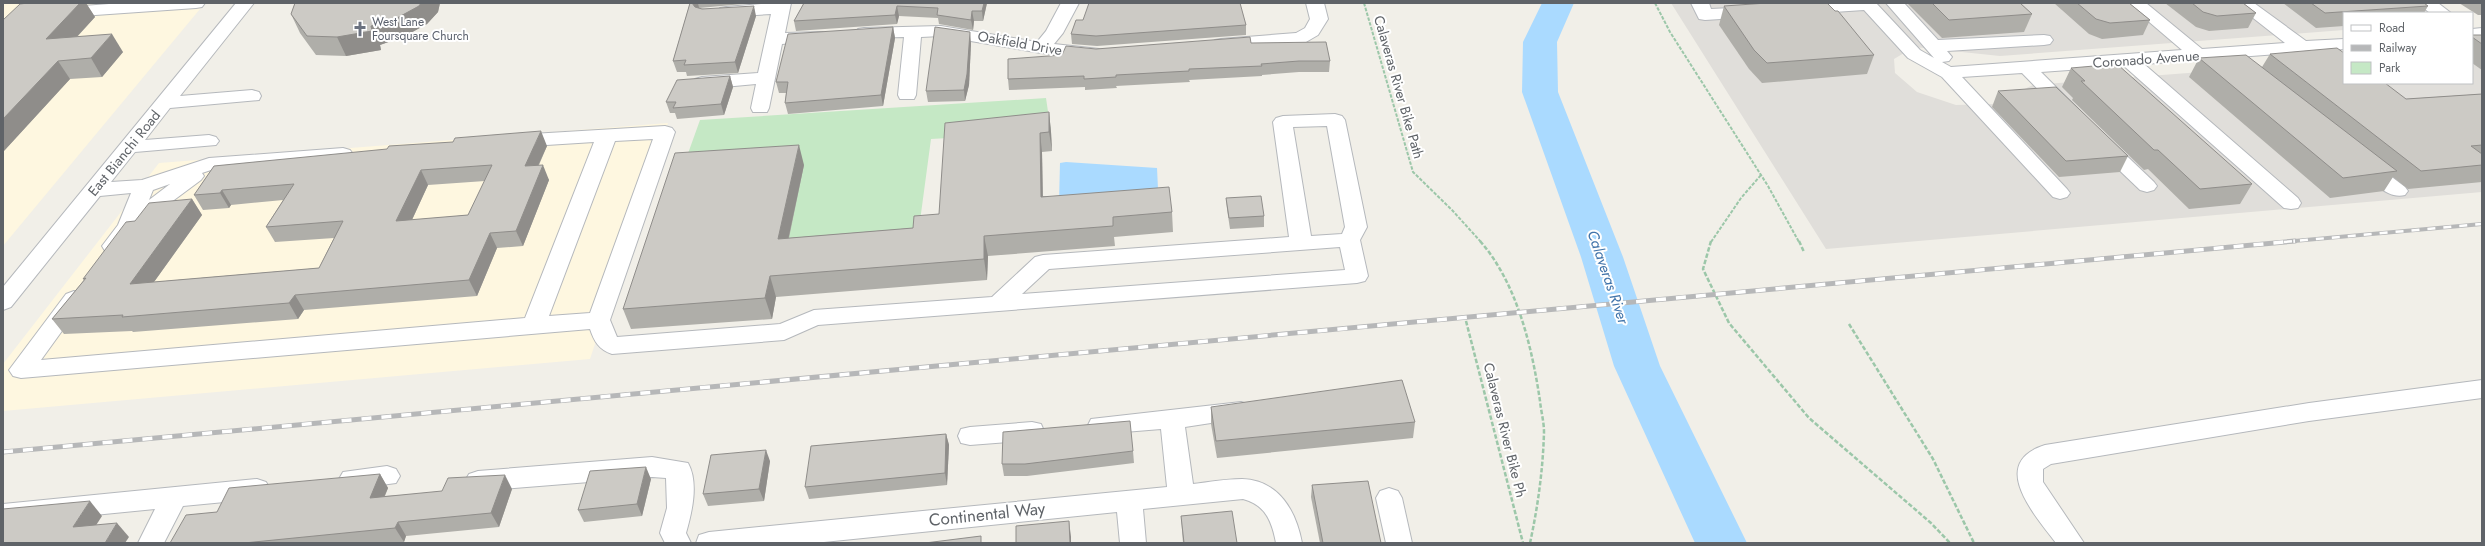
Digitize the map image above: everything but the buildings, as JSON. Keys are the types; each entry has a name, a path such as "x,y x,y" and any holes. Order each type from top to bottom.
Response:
{"street":[{"path":"76,3 72,7 81,11 196,3"},
{"name":"East Bianchi Road","path":"3,302 246,3"},
{"path":"1041,48 1054,33 1070,3"},
{"path":"1205,46 1300,38 1312,30 1319,19 1315,3"},
{"path":"1700,3 1705,15 1868,4 1914,54 1948,73 2060,193"},
{"path":"1895,3 1943,57 1948,73"},
{"path":"2136,3 2198,55"},
{"path":"2242,3 2302,47"},
{"path":"2426,3 2440,12"},
{"path":"712,13 781,5 760,108"},
{"path":"2027,24 2073,64"},
{"path":"907,95 913,31"},
{"name":"Oakfield Drive","path":"774,39 913,31 970,34 1041,48 1112,52"},
{"path":"1934,46 2044,40"},
{"name":"Coronado Avenue","path":"1948,73 2343,44"},
{"path":"2223,53 2242,68"},
{"path":"2128,60 2291,203"},
{"path":"2026,67 2147,186"},
{"path":"683,84 765,78"},
{"path":"165,103 252,96"},
{"path":"495,142 665,132 599,320 605,339 612,346 784,332 814,318 1357,276 1349,240 1356,227 1335,120 1283,122 1301,244"},
{"path":"534,326 607,135"},
{"path":"129,147 209,140"},
{"path":"2348,152 2398,191"},
{"path":"94,190 144,186 209,164 360,153"},
{"path":"128,226 209,164"},
{"path":"100,264 128,226 144,186"},
{"path":"999,304 1043,262 1349,240"},
{"path":"86,282 22,370 599,320"},
{"path":"2072,543 2051,517 2030,483 2030,465 2045,455 2309,412 2482,390"},
{"path":"970,436 1172,419 1266,408"},
{"path":"1172,419 1181,494"},
{"path":"466,482 652,467 679,470 680,508 673,533 678,543"},
{"path":"332,481 387,476"},
{"path":"3,514 277,487"},
{"name":"Continental Way","path":"708,543 750,541 1181,494 1243,489 1266,496 1280,513 1287,529 1289,543"},
{"path":"151,543 175,497"},
{"path":"1389,498 1399,543"},
{"path":"1130,500 1133,543"}],"path":[{"name":"Calaveras River Bike Path","path":"1364,3 1413,172 1452,210 1491,254 1503,275 1520,318 1536,375 1544,430 1539,503 1530,543"},
{"path":"1655,3 1674,38 1762,175 1790,223 1804,252"},
{"path":"1762,175 1742,198 1710,243 1703,269 1729,323 1809,418 1931,523 1950,543"},
{"name":"Calaveras River Bike Ph","path":"1466,321 1523,543"},
{"path":"1849,324 1933,459 1965,528 1974,543"}],"shaded area":[{"path":"3,3 205,3 3,246"},
{"path":"1671,3 2399,3 2343,12 2343,30 2000,56 1914,47 1894,59 1895,73 1917,92 1956,105 1993,104 2033,85 2343,61 2343,84 2473,84 2473,51 2482,50 2482,192 1826,249"},
{"path":"668,123 590,359 3,411 3,364 159,163"}],"green space":[{"path":"1046,98 1051,132 931,139 918,236 802,258 681,173 700,120"}],"water":[{"path":"1066,162 1157,168 1158,189 1059,203 1060,163"}],"waterway":[{"name":"Calaveras River","path":"1558,3 1540,42 1540,92 1602,257 1637,366 1721,543"}],"railway":[{"path":"2295,241 2482,224"},
{"path":"3,452 2295,241"},
{"path":"2284,242 2295,241"}],"place":[{"name":"West Lane Foursquare Church","path":"360,29"}]}
